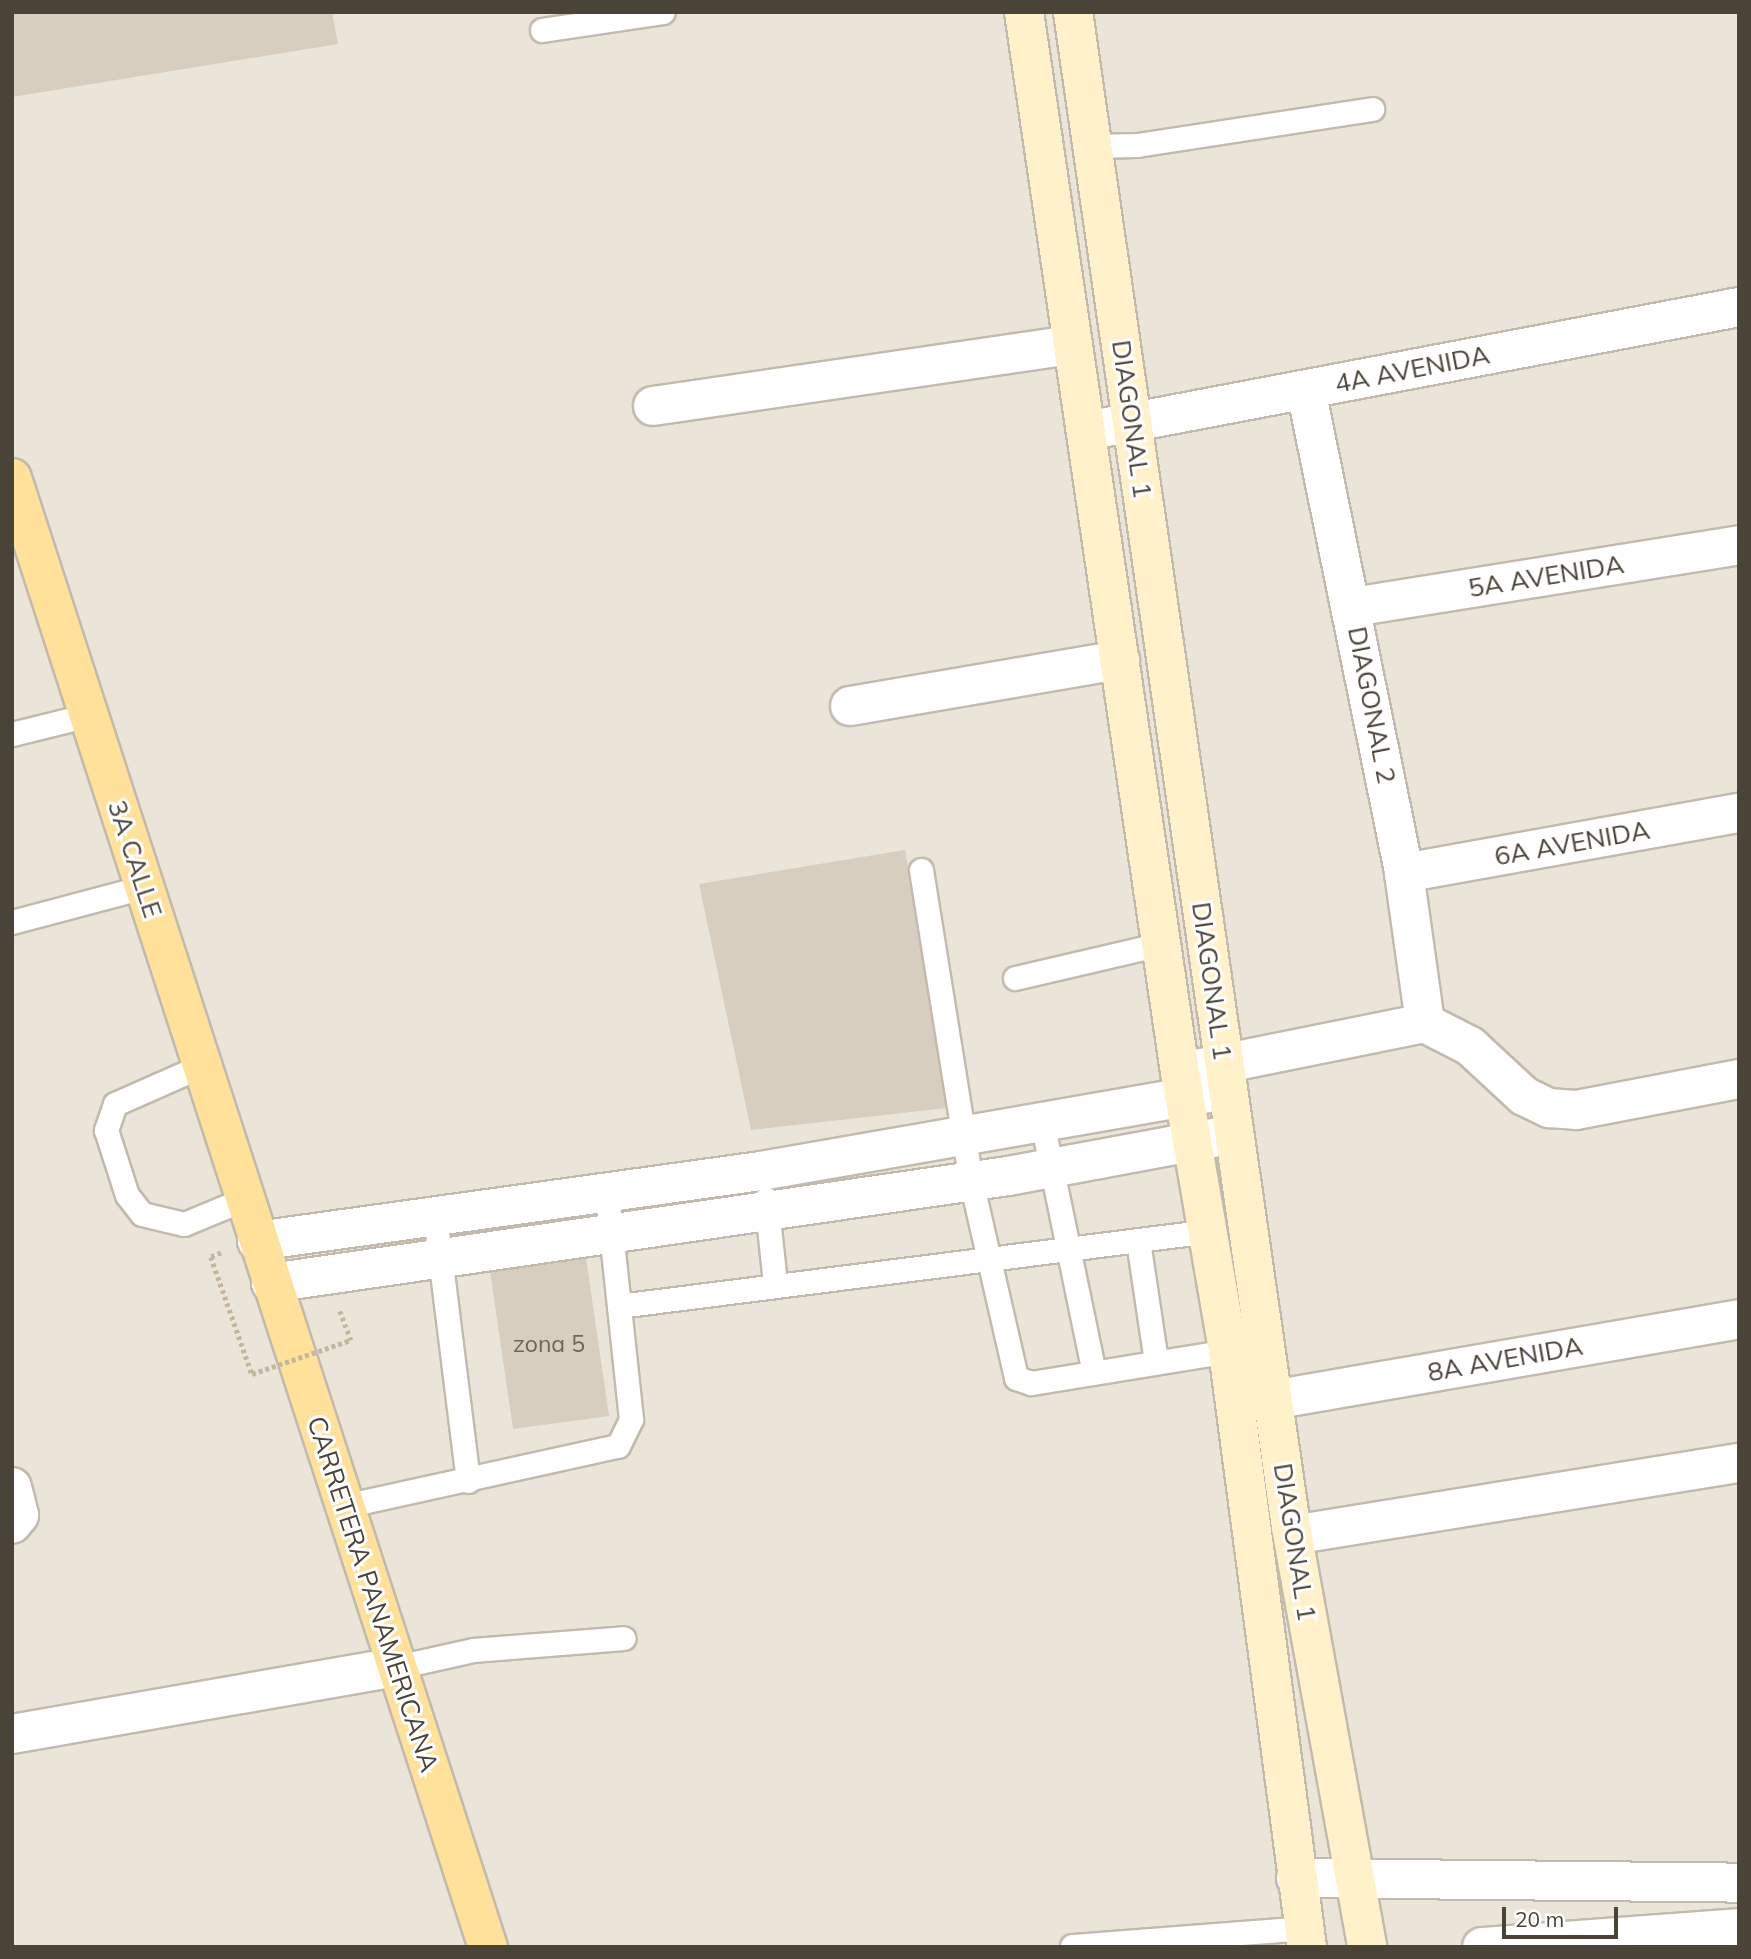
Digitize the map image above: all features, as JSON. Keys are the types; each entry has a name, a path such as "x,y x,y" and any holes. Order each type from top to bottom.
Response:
{"main road":[{"name":"DIAGONAL 1","path":"1024,12 1182,1085 1228,1351 1305,1938"},
{"name":"DIAGONAL 1","path":"1073,12 1272,1400 1293,1535 1367,1947"},
{"name":"3A CALLE","path":"12,478 257,1241"},
{"name":"CARRETERA PANAMERICANA","path":"257,1241 488,1947"}],"street":[{"name":"4A AVENIDA","path":"1086,431 1739,307"},
{"path":"653,406 1073,345"},
{"name":"DIAGONAL 2","path":"1306,390 1353,607 1404,873 1425,1023"},
{"name":"5A AVENIDA","path":"1353,607 1739,545"},
{"path":"850,706 1120,660"},
{"name":"6A AVENIDA","path":"1404,873 1739,813"},
{"path":"257,1241 761,1171 1042,1122 1182,1085 1225,1077 1425,1023 1470,1046 1524,1096 1549,1108 1576,1110 1739,1079"},
{"path":"271,1283 524,1244 1054,1169 1234,1135"},
{"path":"518,1205 524,1244"},
{"name":"8A AVENIDA","path":"1272,1400 1739,1319"},
{"path":"1293,1535 1739,1464"},
{"path":"12,1487 19,1515 12,1524"},
{"path":"12,1734 397,1667"},
{"path":"1296,1878 1739,1883"},
{"path":"1555,1882 1563,1940"},
{"path":"1482,1947 1739,1928"}],"lane":[{"path":"542,30 663,12"},
{"path":"1093,146 1137,145 1372,109"},
{"path":"12,734 89,715"},
{"path":"921,870 971,1181 1016,1378 1031,1384 1228,1351"},
{"path":"12,922 144,887"},
{"path":"1014,978 1161,944"},
{"path":"201,1066 115,1104 106,1130 123,1182 142,1214 162,1222 184,1224 244,1199"},
{"path":"1042,1122 1054,1169 1094,1373"},
{"path":"761,1171 775,1283"},
{"path":"344,1506 468,1481 618,1446 631,1419 607,1193"},
{"path":"435,1216 468,1481"},
{"path":"619,1306 775,1283 989,1261 1209,1231"},
{"path":"1138,1241 1156,1362"},
{"path":"397,1667 473,1650 624,1638"},
{"path":"1072,1946 1305,1938"}],"path":[{"path":"225,1304 252,1374 351,1340"}],"shaded area":[{"path":"12,12 1739,12 1739,1947 12,1947"}],"building":[{"path":"12,12 332,12 338,44 12,97"},
{"path":"905,850 947,1108 751,1130 699,884"},
{"path":"586,1258 609,1416 513,1429 490,1271"}]}
